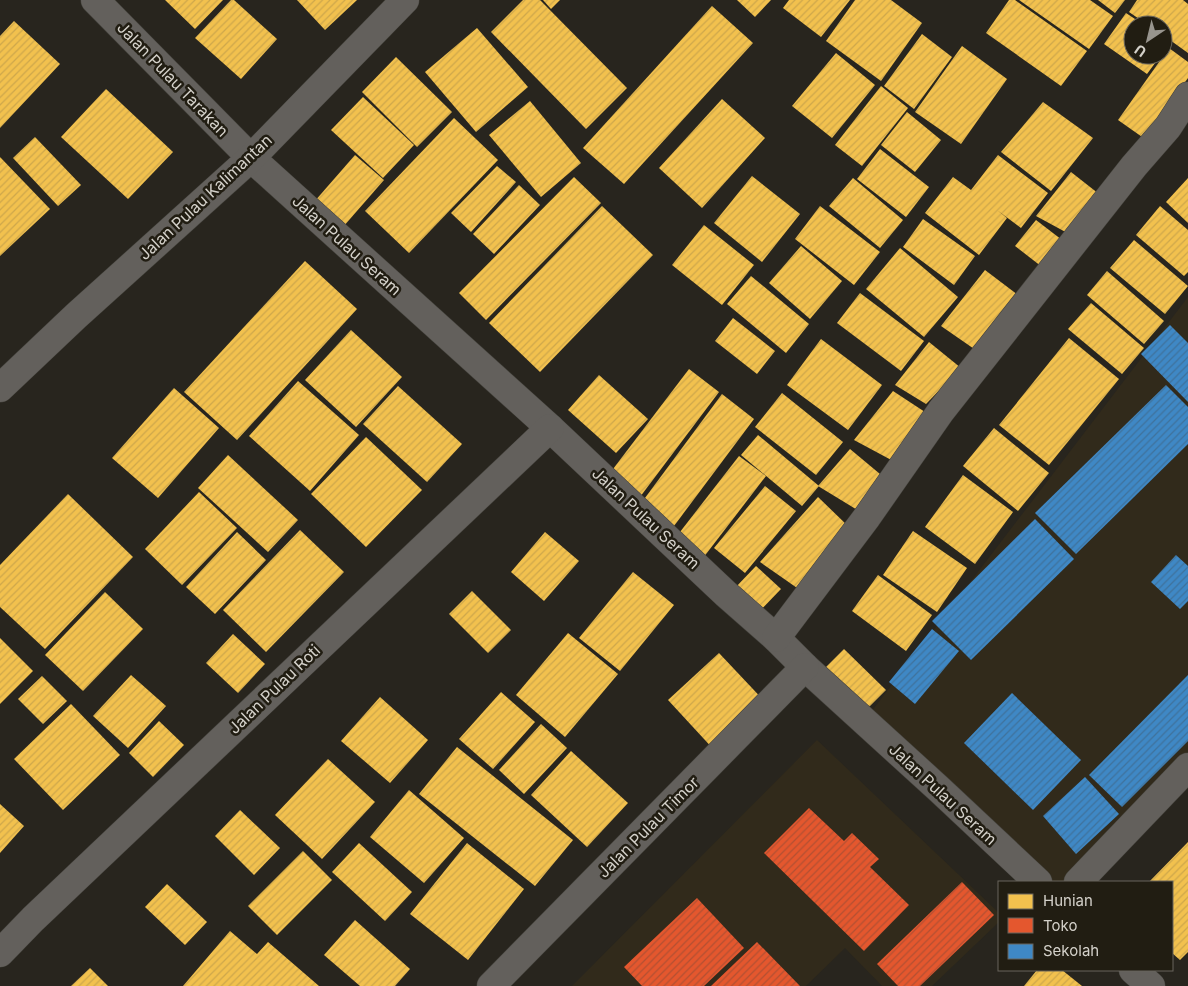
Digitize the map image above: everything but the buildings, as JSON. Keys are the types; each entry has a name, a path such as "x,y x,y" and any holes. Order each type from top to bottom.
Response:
{"street":[{"name":"Jalan Pulau Tarakan","path":"95,0 250,158"},
{"name":"Jalan Pulau Kalimantan","path":"0,388 76,316 250,158 405,0"},
{"path":"776,638 873,510 941,411 1128,174 1168,127 1188,96"},
{"name":"Jalan Pulau Seram","path":"250,158 550,428 726,594 776,638 1037,881"},
{"name":"Jalan Pulau Roti","path":"0,953 40,912 550,428"},
{"name":"Jalan Pulau Timor","path":"490,986 805,667"},
{"path":"1079,881 1188,766"},
{"path":"1134,971 1151,986"}],"shaded area":[{"path":"1188,297 1188,772 1084,881 1043,881 868,716"},
{"path":"817,740 998,912 998,923 932,986 882,986 845,948 806,986 572,986"}]}
